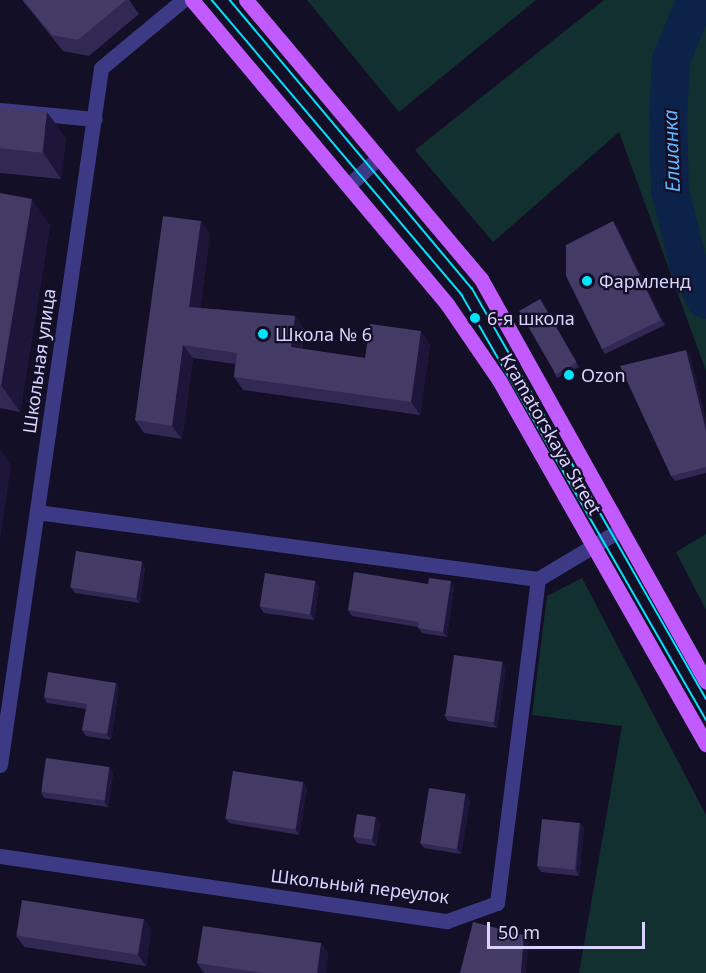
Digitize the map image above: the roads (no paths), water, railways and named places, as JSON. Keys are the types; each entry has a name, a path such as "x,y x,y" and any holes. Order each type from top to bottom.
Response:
{"main road":[{"name":"Kramatorskaya Street","path":"192,0 447,304 499,380 706,744"},
{"name":"Kramatorskaya Street","path":"246,0 481,279 706,681"}],"street":[{"name":"Школьная улица","path":"0,765 3,716 37,512 101,68 183,0"},
{"path":"0,110 95,118"},
{"path":"348,186 378,158"},
{"path":"37,512 538,579 620,530"},
{"name":"Школьный переулок","path":"0,856 447,921 497,903 538,579"}],"waterway":[{"name":"Елшанка","path":"696,0 671,60 668,120 670,190 688,264 706,300"}],"tram line":[{"path":"212,0 462,295 706,720"},
{"path":"230,0 472,288 706,699"}],"place":[{"name":"Фармленд","path":"587,281"},
{"name":"6-я школа","path":"475,318"},
{"name":"Школа № 6","path":"263,334"},
{"name":"Ozon","path":"569,375"}]}
